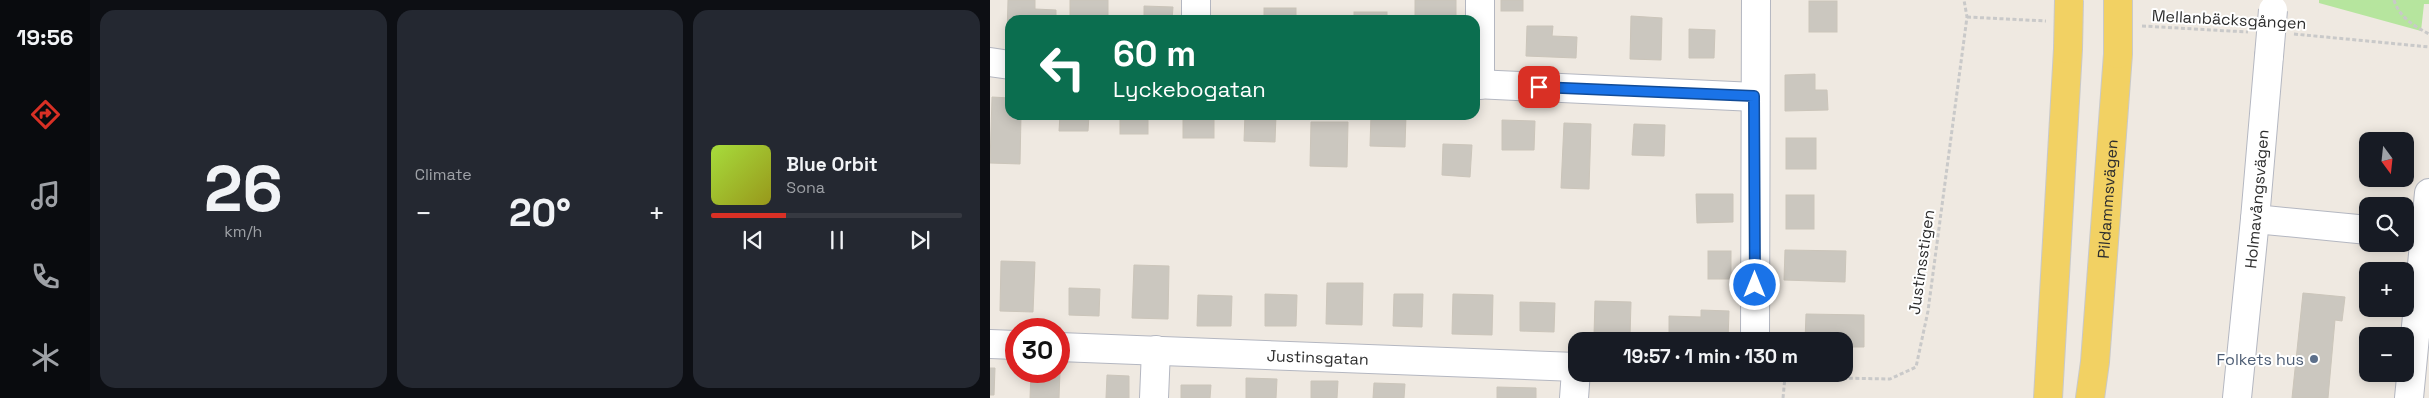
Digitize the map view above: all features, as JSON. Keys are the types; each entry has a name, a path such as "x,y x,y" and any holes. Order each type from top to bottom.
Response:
{"main road":[{"name":"Pildammsvägen","path":"2090,398 2095,362 2118,54 2118,0"},
{"path":"2048,398 2068,49 2062,11"}],"street":[{"path":"1196,0 1196,15"},
{"path":"1479,15 1480,0"},
{"path":"1755,332 1754,96 1756,0"},
{"name":"Holmavångsvägen","path":"2236,398 2255,219 2273,5"},
{"path":"990,62 1005,64"},
{"path":"1480,84 1754,96"},
{"path":"2409,398 2429,193"},
{"path":"2255,219 2359,229"},
{"path":"990,344 1005,345"},
{"name":"Justinsgatan","path":"1070,347 1568,367"},
{"path":"1154,398 1156,350"},
{"path":"1574,398 1575,382"}],"path":[{"name":"Justinsstigen","path":"1853,378 1890,379 1916,367 1928,311 1967,17 1964,0"},
{"path":"2394,0 2403,16 2411,24 2429,34"},
{"path":"1967,17 2062,11"},
{"name":"Mellanbäcksgången","path":"2133,26 2250,32"},
{"name":"Mellanbäcksgången","path":"2289,34 2429,46"},
{"path":"1784,382 1784,398"}],"green space":[{"path":"2319,0 2429,0 2429,4 2424,4 2421,31 2319,3"}],"building":[{"path":"1008,0 1035,0 1035,9 1056,10 1056,15 1008,15"},
{"path":"1070,0 1108,0 1108,15 1070,15"},
{"path":"1415,0 1456,0 1456,15 1415,15"},
{"path":"1501,0 1523,0 1523,11 1501,11"},
{"path":"1809,1 1837,1 1837,32 1809,32"},
{"path":"1144,6 1173,7 1172,15 1144,15"},
{"path":"1264,8 1296,8 1296,15 1264,15"},
{"path":"1354,12 1387,12 1387,15 1354,15"},
{"path":"1631,16 1662,18 1661,60 1630,59"},
{"path":"1527,26 1553,26 1552,36 1577,37 1576,58 1526,56"},
{"path":"1689,29 1715,30 1714,58 1689,58"},
{"path":"1815,74 1815,90 1827,90 1828,110 1785,111 1785,75"},
{"path":"992,97 1005,98 1005,120 1021,120 1020,164 990,163"},
{"path":"1060,120 1089,120 1088,131 1059,131"},
{"path":"1120,120 1148,120 1148,134 1120,134"},
{"path":"1183,120 1214,120 1214,138 1183,138"},
{"path":"1245,120 1276,120 1275,142 1244,141"},
{"path":"1371,120 1406,120 1405,147 1370,146"},
{"path":"1502,120 1535,121 1534,150 1502,150"},
{"path":"1311,122 1348,122 1347,167 1310,166"},
{"path":"1564,123 1591,124 1589,189 1561,188"},
{"path":"1634,124 1665,125 1664,156 1632,155"},
{"path":"1786,138 1816,138 1816,169 1786,169"},
{"path":"1443,144 1472,145 1470,177 1442,175"},
{"path":"1696,194 1733,194 1733,222 1697,223"},
{"path":"1786,195 1814,195 1814,229 1786,229"},
{"path":"1785,250 1846,251 1845,282 1784,280"},
{"path":"1708,251 1731,251 1731,279 1708,279"},
{"path":"1001,261 1035,262 1033,312 1000,311"},
{"path":"1134,265 1169,266 1168,319 1132,318"},
{"path":"1327,283 1363,283 1362,325 1326,324"},
{"path":"1069,288 1100,289 1099,316 1069,315"},
{"name":"Folkets hus","path":"2303,293 2345,297 2342,321 2335,320 2328,398 2292,398"},
{"path":"1265,294 1297,295 1296,326 1265,326"},
{"path":"1394,294 1423,294 1422,327 1393,326"},
{"path":"1453,294 1493,295 1492,335 1452,334"},
{"path":"1198,295 1232,296 1231,326 1197,326"},
{"path":"1595,301 1631,302 1630,332 1594,332"},
{"path":"1520,302 1555,303 1554,332 1520,331"},
{"path":"1701,310 1729,311 1728,332 1669,332 1669,316 1701,317"},
{"path":"1806,314 1864,315 1864,347 1853,347 1853,332 1805,332"},
{"path":"990,368 995,368 994,395 990,395"},
{"path":"1107,375 1129,376 1129,398 1106,398"},
{"path":"1246,378 1277,379 1276,398 1246,398"},
{"path":"1311,381 1338,381 1337,398 1311,398"},
{"path":"1031,383 1060,383 1059,398 1030,398"},
{"path":"1374,383 1405,384 1404,398 1373,398"},
{"path":"1181,385 1211,385 1210,398 1181,398"},
{"path":"1497,387 1536,388 1536,398 1497,398"}],"place":[{"name":"Folkets hus","path":"2314,359"}],"route":[{"path":"1539,87 1754,96 1755,285"}]}
